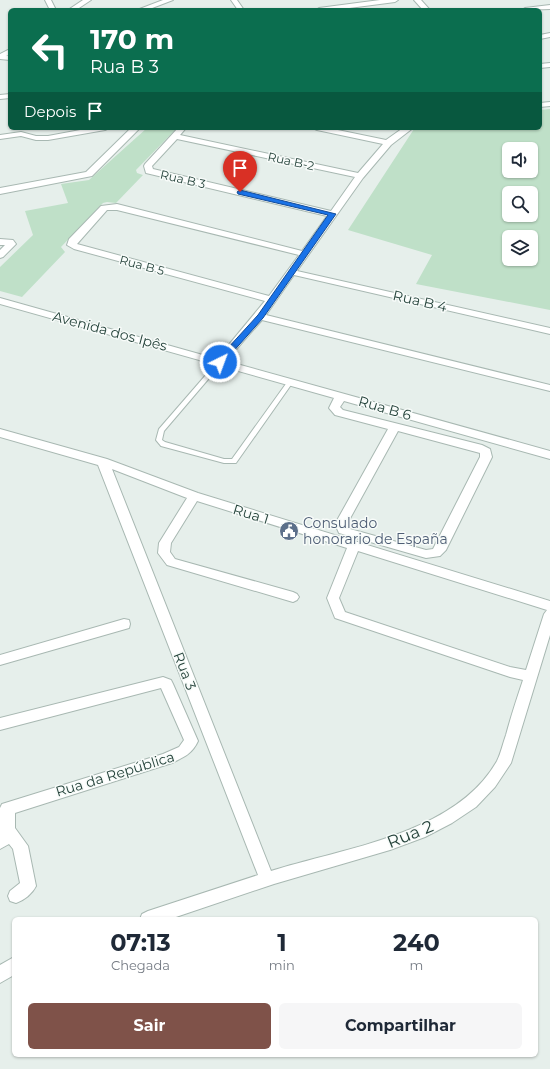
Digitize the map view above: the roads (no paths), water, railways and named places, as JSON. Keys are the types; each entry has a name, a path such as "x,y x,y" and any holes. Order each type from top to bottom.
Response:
{"street":[{"path":"74,6 88,0"},
{"path":"146,8 170,0"},
{"path":"334,8 395,0"},
{"path":"417,0 425,8"},
{"path":"0,137 21,134 36,138 48,138 94,130"},
{"path":"0,191 89,174 134,130"},
{"path":"175,136 180,130"},
{"path":"326,130 388,143"},
{"path":"220,362 260,316 360,176 388,143 405,130"},
{"name":"Rua B-2","path":"175,136 360,176"},
{"name":"Rua B 3","path":"175,136 148,166 149,170 332,214"},
{"name":"Rua B 5","path":"271,300 72,245 72,241 104,208 116,207 304,254"},
{"path":"0,242 10,242 11,244 0,255"},
{"name":"Rua B 4","path":"291,272 550,331"},
{"name":"Avenida dos Ipês","path":"0,301 220,362"},
{"path":"260,316 550,388"},
{"name":"Rua B 6","path":"220,362 550,454"},
{"path":"341,396 334,407 336,411 395,426 482,449 486,454 440,550 436,553 426,554 346,532 341,524 395,426"},
{"name":"Rua 1","path":"0,433 103,462 194,496 550,606"},
{"name":"Rua 3","path":"103,462 267,879"},
{"path":"194,496 165,543 164,553 171,562 293,597"},
{"path":"354,545 333,598 340,615 510,672 531,676"},
{"name":"Rua 2","path":"154,917 267,879 409,837 455,813 476,798 490,783 504,763 550,614"},
{"path":"0,660 124,624"},
{"name":"Rua da República","path":"0,724 163,682 166,684 191,741 184,751 167,759 7,808 4,837"},
{"path":"4,837 20,846 28,886 16,896"},
{"path":"0,975 12,966"}],"lane":[{"path":"220,362 161,430 158,440 163,444 224,461 237,459 290,382"}],"place":[{"name":"Consulado honorario de España","path":"289,531"}]}
